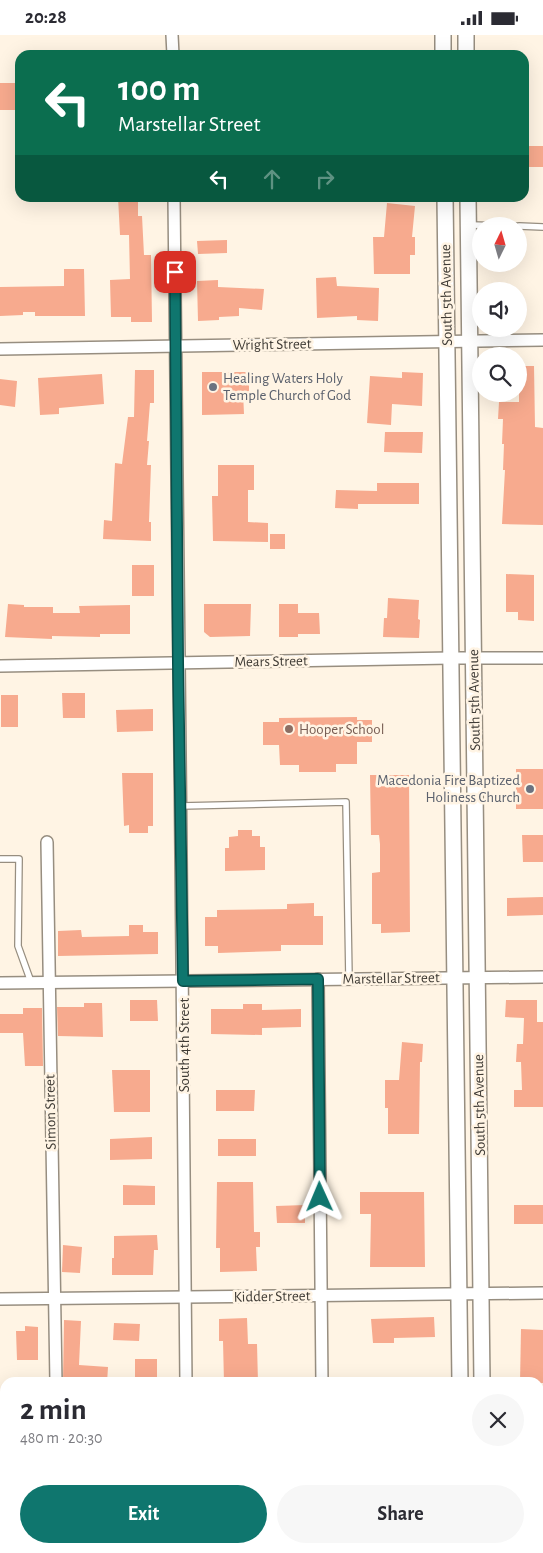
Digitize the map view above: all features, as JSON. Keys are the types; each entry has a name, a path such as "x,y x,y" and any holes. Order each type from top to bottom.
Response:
{"street":[{"path":"172,35 173,50"},
{"path":"443,35 443,50"},
{"path":"466,35 466,50"},
{"name":"South 4th Street","path":"174,202 186,1377"},
{"name":"South 5th Avenue","path":"445,202 460,1377"},
{"name":"South 5th Avenue","path":"468,202 482,1377"},
{"name":"Wright Street","path":"0,349 543,340"},
{"name":"Mears Street","path":"0,666 543,658"},
{"name":"Simon Street","path":"47,842 56,1377"},
{"name":"Marstellar Street","path":"0,983 543,977"},
{"path":"318,979 322,1377"},
{"name":"Kidder Street","path":"0,1299 543,1293"}],"lane":[{"path":"468,225 472,225"},
{"path":"528,226 543,227"},
{"path":"181,806 346,802 349,979"},
{"path":"0,859 19,859 18,946 30,982"}],"building":[{"path":"0,83 15,83 15,110 0,110"},
{"path":"529,146 543,146 543,167 529,167"},
{"path":"118,202 138,202 138,216 142,216 144,255 151,255 152,322 131,322 131,317 111,317 110,280 130,279 129,235 120,235"},
{"path":"387,203 415,206 412,237 415,237 415,255 410,255 410,274 374,274 373,237 384,237"},
{"path":"227,240 227,253 198,254 197,241"},
{"path":"64,269 84,269 85,316 35,316 35,312 23,312 23,315 0,316 0,287 64,286"},
{"path":"336,277 337,286 379,288 378,321 357,320 357,316 317,318 316,278"},
{"path":"218,280 218,287 264,289 262,310 239,308 239,316 219,317 219,320 198,321 197,281"},
{"path":"527,366 534,366 535,427 543,428 543,525 502,524 505,470 503,470 503,419 498,419 499,402 527,402"},
{"path":"135,370 154,370 154,403 150,403 147,441 149,441 147,465 151,465 149,522 151,522 151,541 103,539 104,520 112,521 115,463 122,464 128,417 134,417"},
{"path":"202,372 249,372 249,392 243,392 244,414 202,415"},
{"path":"402,372 423,373 422,406 392,404 391,425 367,423 370,376 402,378"},
{"path":"102,374 104,404 59,408 59,414 40,415 38,378"},
{"path":"0,379 17,381 15,407 0,405"},
{"path":"385,432 423,432 422,453 384,452"},
{"path":"218,465 254,465 254,490 248,490 248,522 268,523 268,542 213,541 212,496 218,496"},
{"path":"377,483 419,483 419,504 358,504 358,509 335,508 336,490 377,491"},
{"path":"270,534 285,534 285,549 270,549"},
{"path":"132,565 154,565 154,596 132,596"},
{"path":"506,574 534,575 534,621 518,620 518,612 506,612"},
{"path":"388,598 419,600 419,638 383,637 384,618 387,618"},
{"path":"8,604 24,605 24,607 53,607 53,613 80,613 79,606 130,605 130,634 100,634 100,637 52,636 52,639 5,637"},
{"path":"204,604 251,604 250,636 210,637 204,632"},
{"path":"279,604 298,604 298,613 319,613 320,634 298,634 298,637 279,637"},
{"path":"62,693 85,693 85,718 63,718"},
{"path":"1,695 18,695 18,727 1,727"},
{"path":"153,709 153,731 117,732 116,710"},
{"path":"357,717 357,720 372,720 372,742 357,742 357,764 336,764 336,772 299,772 299,765 280,765 279,745 263,745 263,722 279,722 279,718"},
{"name":"Macedonia Fire Baptized Holiness Church","path":"516,769 543,769 543,809 516,809"},
{"path":"122,773 153,773 153,826 148,826 148,833 129,833 129,825 124,826"},
{"path":"370,775 409,775 410,932 381,933 381,924 372,924 372,873 380,872 380,844 379,835 371,835"},
{"path":"238,830 252,830 252,836 260,836 260,847 265,847 265,870 225,871 225,848 229,848 229,837 238,836"},
{"path":"522,835 543,835 543,862 523,862"},
{"path":"543,897 543,915 507,916 507,898"},
{"path":"314,903 314,916 323,916 323,945 281,945 281,951 218,953 218,946 205,946 205,917 217,917 217,910 287,909 287,904"},
{"path":"129,925 143,925 143,932 158,932 158,954 58,956 58,931 81,930 82,937 129,936"},
{"path":"130,1000 157,1000 158,1021 130,1021"},
{"path":"506,1000 537,1000 537,1022 543,1022 543,1107 514,1107 514,1090 522,1090 521,1062 516,1062 517,1044 523,1044 524,1018 505,1017"},
{"path":"84,1003 102,1003 103,1037 58,1036 57,1007 84,1007"},
{"path":"243,1004 262,1004 262,1010 301,1009 301,1027 262,1028 262,1035 211,1034 211,1009 243,1009"},
{"path":"23,1008 42,1008 43,1066 25,1066 23,1033 0,1033 0,1014 23,1014"},
{"path":"402,1042 423,1044 422,1062 420,1062 419,1134 388,1134 388,1108 385,1108 385,1080 399,1080"},
{"path":"112,1070 150,1070 150,1112 114,1112"},
{"path":"216,1090 255,1090 254,1111 216,1111"},
{"path":"152,1137 152,1159 110,1160 110,1139"},
{"path":"218,1139 256,1139 256,1156 218,1156"},
{"path":"217,1182 253,1182 254,1232 260,1232 260,1247 256,1247 257,1271 220,1272 220,1248 216,1248"},
{"path":"123,1185 155,1186 155,1205 123,1205"},
{"path":"360,1192 424,1192 425,1267 370,1267 371,1214 360,1214"},
{"path":"305,1205 305,1223 277,1223 276,1206"},
{"path":"514,1205 543,1205 543,1224 514,1224"},
{"path":"157,1235 158,1250 154,1250 153,1275 112,1275 114,1236"},
{"path":"63,1245 82,1247 80,1273 62,1272"},
{"path":"434,1317 435,1337 394,1338 394,1343 373,1343 371,1319"},
{"path":"247,1318 248,1344 257,1344 258,1377 224,1377 223,1341 219,1341 219,1319"},
{"path":"64,1320 81,1321 79,1365 108,1367 107,1377 63,1377"},
{"path":"114,1323 140,1324 139,1341 113,1340"},
{"path":"25,1326 38,1327 38,1360 17,1360 16,1331 25,1331"},
{"path":"521,1329 543,1330 543,1377 520,1377"},
{"path":"135,1359 157,1359 157,1377 135,1377"}],"place":[{"name":"Healing Waters Holy Temple Church of God","path":"213,387"},
{"name":"Hooper School","path":"289,729"},
{"name":"Macedonia Fire Baptized Holiness Church","path":"530,789"}],"route":[{"path":"175,272 183,981 318,979 320,1197"}]}
